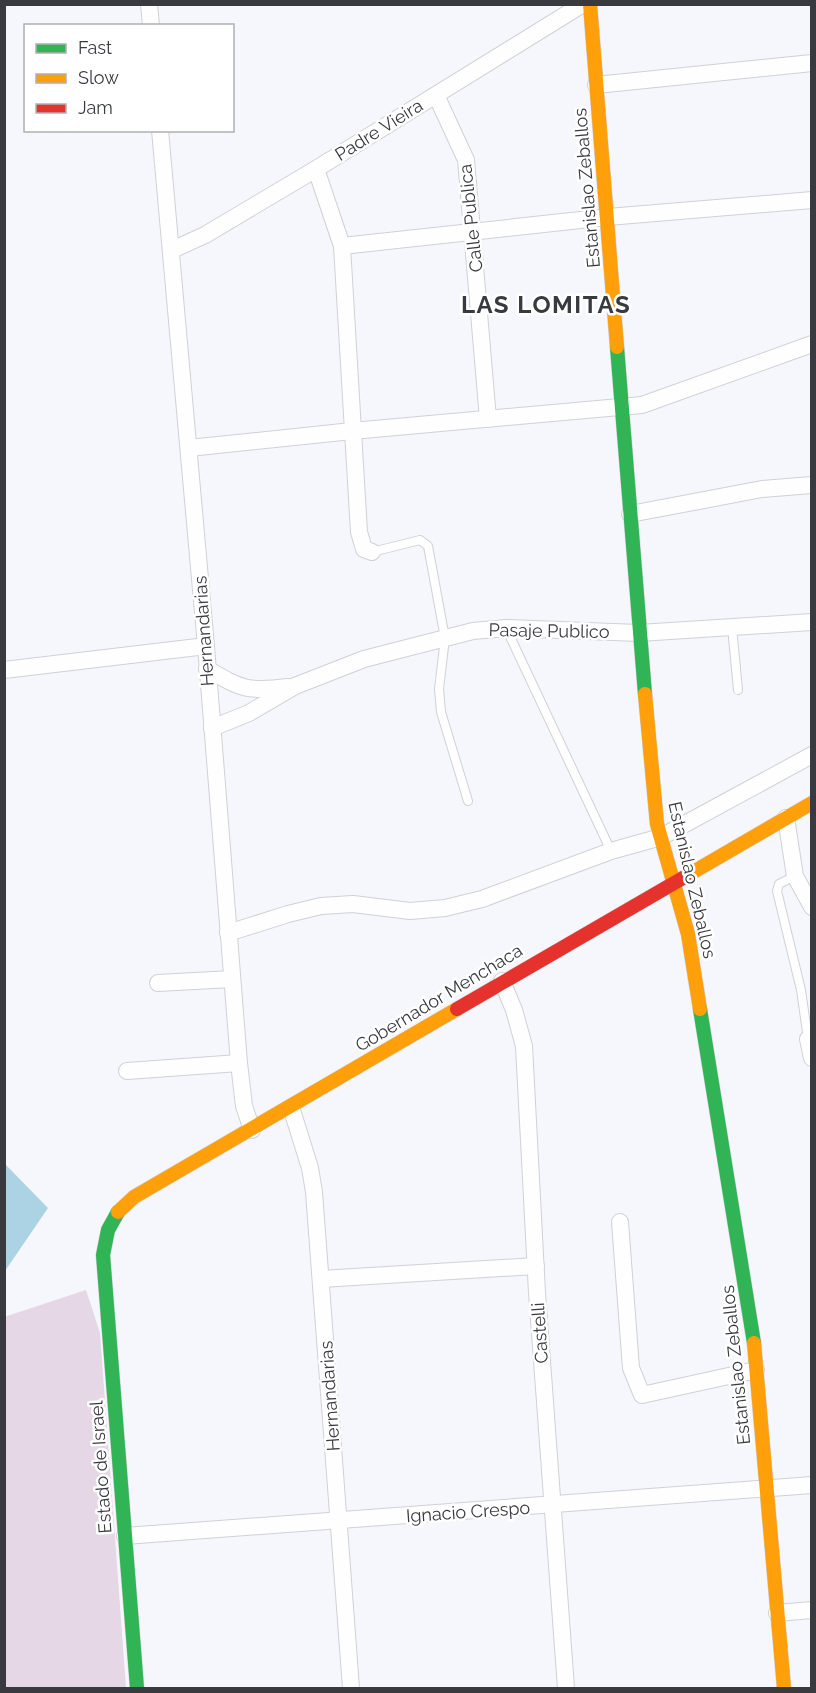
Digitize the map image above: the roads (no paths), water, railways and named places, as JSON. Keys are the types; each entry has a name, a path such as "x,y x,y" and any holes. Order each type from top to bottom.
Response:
{"street":[{"path":"149,4 151,24"},
{"name":"Padre Vieira","path":"172,250 204,235 316,169 583,4"},
{"name":"Estanislao Zeballos","path":"590,4 639,633 657,824 684,913 752,1321 784,1689"},
{"path":"596,85 812,63"},
{"name":"Calle Publica","path":"436,95 466,160 474,231 488,419"},
{"name":"Hernandarias","path":"160,132 206,646 239,1063 244,1106 252,1130"},
{"path":"316,169 342,246 359,532 364,549 372,552"},
{"path":"342,246 608,217 812,200"},
{"path":"189,448 352,430 642,405 812,344"},
{"path":"630,514 762,489 812,484"},
{"name":"Pasaje Publico","path":"212,728 249,712 295,686 364,659 444,638 506,628 639,633 812,622"},
{"path":"4,670 206,646"},
{"name":"Pasaje Publico","path":"207,669 241,688 295,686"},
{"path":"228,933 321,906 353,904 410,911 445,908 482,899 611,851 661,837 812,755"},
{"name":"Gobernador Menchaca","path":"104,1242 108,1226 125,1203 502,981 812,803"},
{"path":"786,818 795,876 812,907"},
{"path":"158,983 232,978"},
{"name":"Castelli","path":"502,981 514,1010 524,1046 536,1266 566,1689"},
{"path":"808,1039 812,1058"},
{"path":"127,1071 239,1063"},
{"name":"Hernandarias","path":"291,1107 310,1168 321,1279 351,1689"},
{"path":"620,1222 631,1368 642,1395 756,1370"},
{"name":"Estado de Israel","path":"104,1242 103,1255 137,1689"},
{"path":"321,1279 536,1266"},
{"name":"Ignacio Crespo","path":"125,1536 812,1485"},
{"path":"777,1612 812,1610"}],"lane":[{"path":"372,552 420,540 428,546 444,638 439,689 441,712 468,801"},
{"path":"732,627 738,690"},
{"path":"506,628 611,851"},
{"path":"795,876 779,884 777,891 801,990 808,1039"}],"water":[{"path":"5,1164 48,1208 5,1271"}],"district":[{"name":"LAS LOMITAS","path":"546,305"}]}
